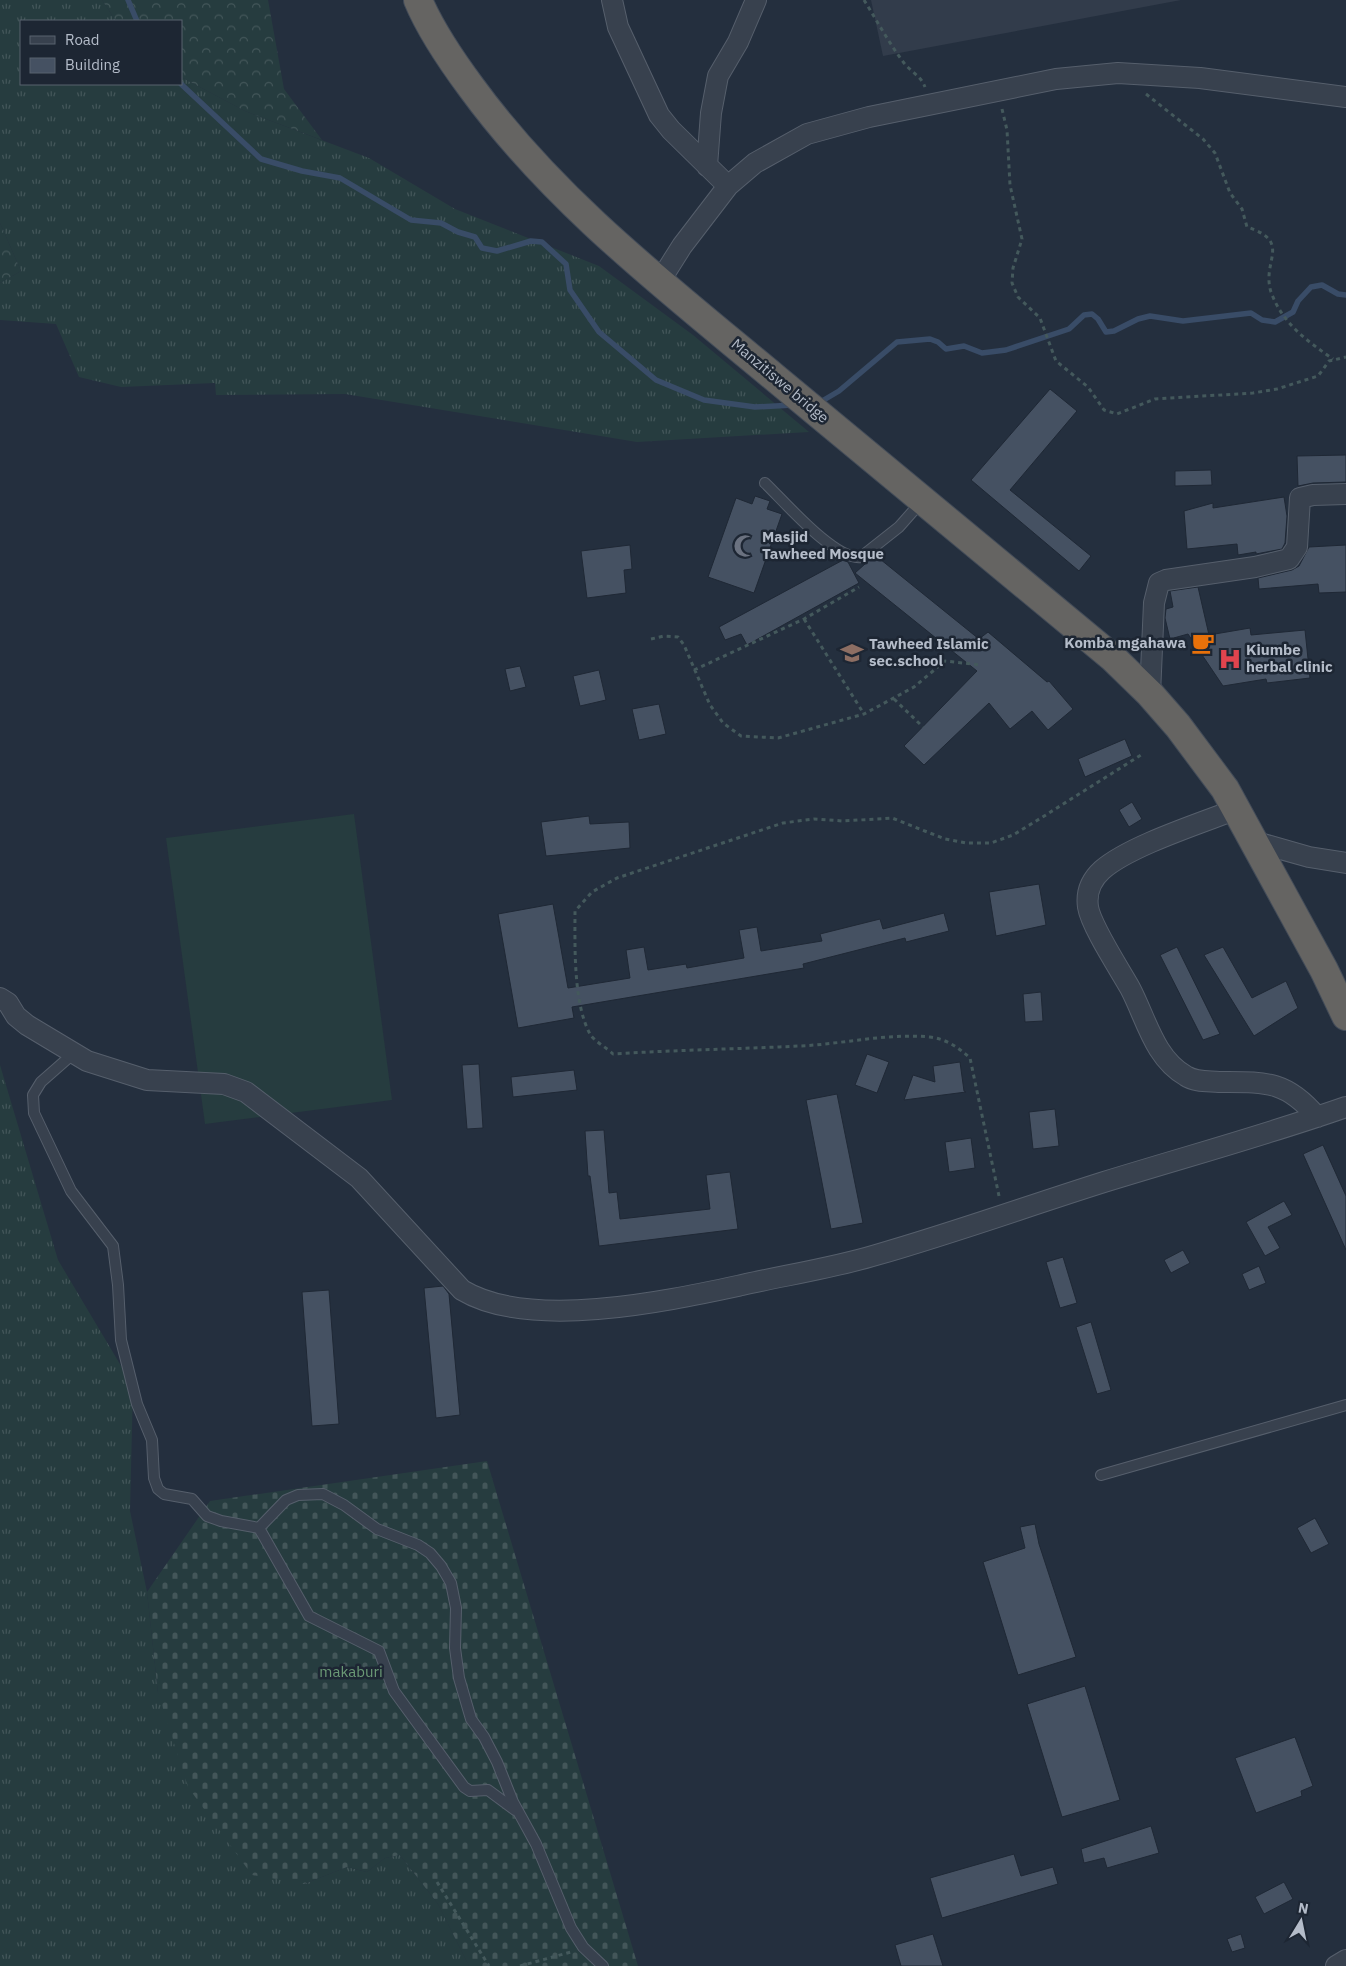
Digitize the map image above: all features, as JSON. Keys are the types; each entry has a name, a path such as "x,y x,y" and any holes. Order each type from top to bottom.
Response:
{"highway":[{"name":"Manzitiswe bridge","path":"418,0 425,17 457,68 492,115 542,173 584,215 842,434 1113,658 1150,694 1202,756 1237,809 1256,842 1272,878 1324,970 1346,1016"}],"street":[{"path":"612,0 618,27 658,115 728,186"},
{"path":"707,166 711,112 718,76 738,42 756,0"},
{"path":"660,280 682,246 728,186 755,163 807,134 931,104 1056,79 1118,74 1200,78 1346,97"},
{"path":"1150,694 1154,603 1159,583 1166,580 1289,560 1297,547 1300,498 1313,495 1346,494"},
{"path":"1237,809 1130,853 1102,870 1088,890 1088,909 1135,997 1154,1042 1172,1067 1188,1078 1203,1081 1273,1085 1289,1089 1303,1100 1317,1117"},
{"path":"1256,842 1309,857 1346,863"},
{"path":"0,998 8,1003 16,1016 27,1024 88,1060 147,1080 224,1084 246,1092 359,1178 462,1290 477,1300 497,1305 569,1310 618,1307 667,1300 875,1256 1004,1213 1346,1107"},
{"path":"1336,1966 1346,1960"}],"lane":[{"path":"765,483 825,541 841,554 854,558 861,557 899,527 923,500"},
{"path":"74,1052 41,1082 33,1095 34,1113 71,1190 113,1246 118,1285 121,1340 137,1404 152,1440 154,1478 158,1489 164,1494 192,1499 207,1516 221,1521 258,1528 309,1616 380,1651 394,1691 464,1787 470,1790 488,1790 519,1813"},
{"path":"1101,1475 1346,1405"},
{"path":"258,1528 286,1500 298,1495 323,1494 344,1505 377,1529 418,1545 436,1560 451,1583 453,1591 456,1608 455,1648 464,1702 471,1720 484,1737 497,1762 519,1813 536,1844 571,1928 583,1947 602,1966"}],"path":[{"path":"864,0 896,53 923,82 931,104"},
{"path":"1118,74 1203,140 1215,153 1230,193 1242,209 1247,227 1263,234 1272,243 1274,252 1269,283 1283,316 1299,334 1333,359"},
{"path":"995,92 1004,114 1010,185 1022,239 1013,268 1012,283 1018,297 1040,318 1056,361 1088,387 1104,410 1117,414 1155,399 1253,393 1277,389 1318,376 1329,361 1346,357"},
{"path":"694,670 804,618 859,587"},
{"path":"804,618 864,714"},
{"path":"651,639 664,636 678,637 684,645 710,705 723,723 741,736 778,738 864,714 914,687 945,660 981,665"},
{"path":"894,699 923,726"},
{"path":"1004,1213 970,1058 956,1045 932,1037 901,1037 801,1046 712,1048 614,1054 590,1034 581,1006 574,959 575,911 592,892 617,878 783,823 814,820 843,821 892,818 945,839 966,843 991,843 1013,835 1141,755"},
{"path":"437,1882 489,1966"},
{"path":"520,1966 583,1947"}],"shaded area":[{"path":"871,0 1181,0 883,56"}],"green space":[{"path":"0,0 102,0 115,20 20,20 20,85 182,85 182,78 245,111 369,158 455,209 599,266 693,335 809,432 637,442 345,394 216,395 215,383 121,387 79,377 56,324 0,320 0,283 21,271 0,223"},
{"path":"102,0 268,0 284,89 322,140 245,111 182,78 182,20 115,20"},
{"path":"0,223 21,271 0,283"},
{"path":"354,814 392,1100 205,1124 166,838"},
{"path":"0,1065 58,1260 133,1386 130,1511 147,1592 158,1693 304,1884 347,1867 367,1872 385,1858 400,1855 438,1904 469,1966 0,1966"},
{"name":"makaburi","path":"487,1461 638,1966 469,1966 438,1904 400,1855 385,1858 367,1872 347,1867 304,1884 252,1875 188,1787 158,1693 147,1592 210,1501"}],"building":[{"path":"1050,389 1077,411 1010,490 1091,556 1079,571 971,480"},
{"path":"1346,455 1346,482 1313,483 1298,486 1297,456"},
{"path":"1211,470 1212,485 1175,486 1175,471"},
{"name":"Masjid Tawheed Mosque","path":"755,496 770,501 767,509 782,514 754,593 708,577 736,498 752,504"},
{"path":"1284,497 1287,516 1285,543 1282,549 1238,555 1237,544 1187,549 1184,511 1213,503 1213,508"},
{"path":"630,545 632,569 624,570 626,593 587,598 581,551"},
{"path":"1346,545 1346,592 1319,593 1318,584 1259,589 1258,578 1292,570 1299,566 1309,547"},
{"path":"875,555 979,639 988,632 1047,682 1049,681 1073,709 1048,730 1032,711 1010,729 989,703 924,765 904,746 977,671 855,573"},
{"path":"843,560 848,562 859,583 747,645 741,634 725,640 719,627"},
{"path":"1198,587 1209,635 1250,628 1251,635 1305,630 1310,678 1267,683 1266,679 1223,686 1188,634 1170,639 1165,618 1166,609 1173,607 1170,591"},
{"path":"520,666 526,687 510,691 505,669"},
{"path":"599,670 606,700 580,706 573,676"},
{"path":"659,704 666,734 639,740 632,709"},
{"path":"1125,739 1132,756 1085,777 1078,759"},
{"path":"1132,802 1142,819 1129,827 1119,810"},
{"path":"589,816 590,824 629,822 630,848 546,856 541,822"},
{"path":"1039,884 1046,925 996,936 989,892"},
{"path":"553,904 568,988 630,978 626,950 644,947 648,970 686,964 687,968 744,958 739,930 757,927 761,951 822,941 820,934 880,919 883,929 944,913 949,931 906,942 905,938 803,964 804,968 572,1007 574,1018 518,1028 498,914"},
{"path":"1177,947 1220,1034 1203,1040 1160,955"},
{"path":"1223,947 1252,998 1286,981 1298,1008 1254,1036 1204,955"},
{"path":"1041,992 1043,1021 1025,1022 1023,994"},
{"path":"867,1054 889,1062 877,1093 855,1085"},
{"path":"960,1062 964,1091 966,1092 904,1100 913,1075 935,1082 933,1066"},
{"path":"479,1064 483,1128 467,1129 462,1065"},
{"path":"574,1070 577,1090 513,1097 511,1077"},
{"path":"837,1094 863,1223 831,1229 806,1100"},
{"path":"1055,1109 1059,1146 1033,1149 1029,1112"},
{"path":"604,1130 609,1193 617,1192 620,1219 710,1209 706,1175 730,1172 738,1229 599,1246 590,1176 588,1176 585,1131"},
{"path":"971,1138 975,1168 949,1172 945,1142"},
{"path":"1323,1145 1346,1196 1346,1250 1303,1154"},
{"path":"1284,1201 1292,1215 1268,1227 1280,1248 1265,1256 1246,1222"},
{"path":"1183,1250 1190,1263 1171,1273 1164,1260"},
{"path":"1063,1257 1077,1303 1060,1308 1046,1262"},
{"path":"1259,1266 1266,1283 1249,1290 1242,1274"},
{"path":"443,1286 449,1294 460,1415 436,1418 424,1288"},
{"path":"329,1290 339,1424 312,1426 302,1292"},
{"path":"1091,1322 1111,1390 1097,1394 1076,1327"},
{"path":"1315,1518 1329,1544 1311,1553 1297,1528"},
{"path":"1035,1524 1039,1544 1076,1657 1018,1675 983,1562 1025,1548 1020,1527"},
{"path":"1085,1686 1120,1800 1062,1817 1027,1704"},
{"path":"1295,1737 1313,1786 1301,1791 1302,1796 1256,1813 1235,1758"},
{"path":"1151,1826 1159,1853 1107,1868 1104,1858 1084,1863 1081,1849"},
{"path":"1014,1854 1021,1876 1053,1867 1058,1884 942,1918 930,1878"},
{"path":"1284,1882 1293,1899 1264,1914 1255,1897"},
{"path":"933,1934 943,1966 901,1966 895,1945"},
{"path":"1241,1934 1245,1948 1232,1952 1227,1939"}],"waterway":[{"path":"128,0 137,20"},
{"path":"182,85 261,159 302,171 340,178 411,220 441,223 458,232 475,237 482,248 497,251 531,241 542,242 566,264 570,290 599,332 656,380 704,400 755,407 793,405"},
{"path":"817,404 839,391 897,342 930,339 938,342 946,349 964,346 982,353 1006,350 1069,329 1084,315 1092,314 1098,319 1106,332 1114,331 1138,319 1150,316 1183,321 1251,313 1262,320 1275,322 1293,312 1298,301 1311,287 1322,285 1338,294 1346,295"}],"place":[{"name":"Masjid Tawheed Mosque","path":"745,546"},
{"name":"Komba mgahawa","path":"1203,643"},
{"name":"Tawheed Islamic sec.school","path":"852,653"},
{"name":"Kiumbe herbal clinic","path":"1230,659"}]}
